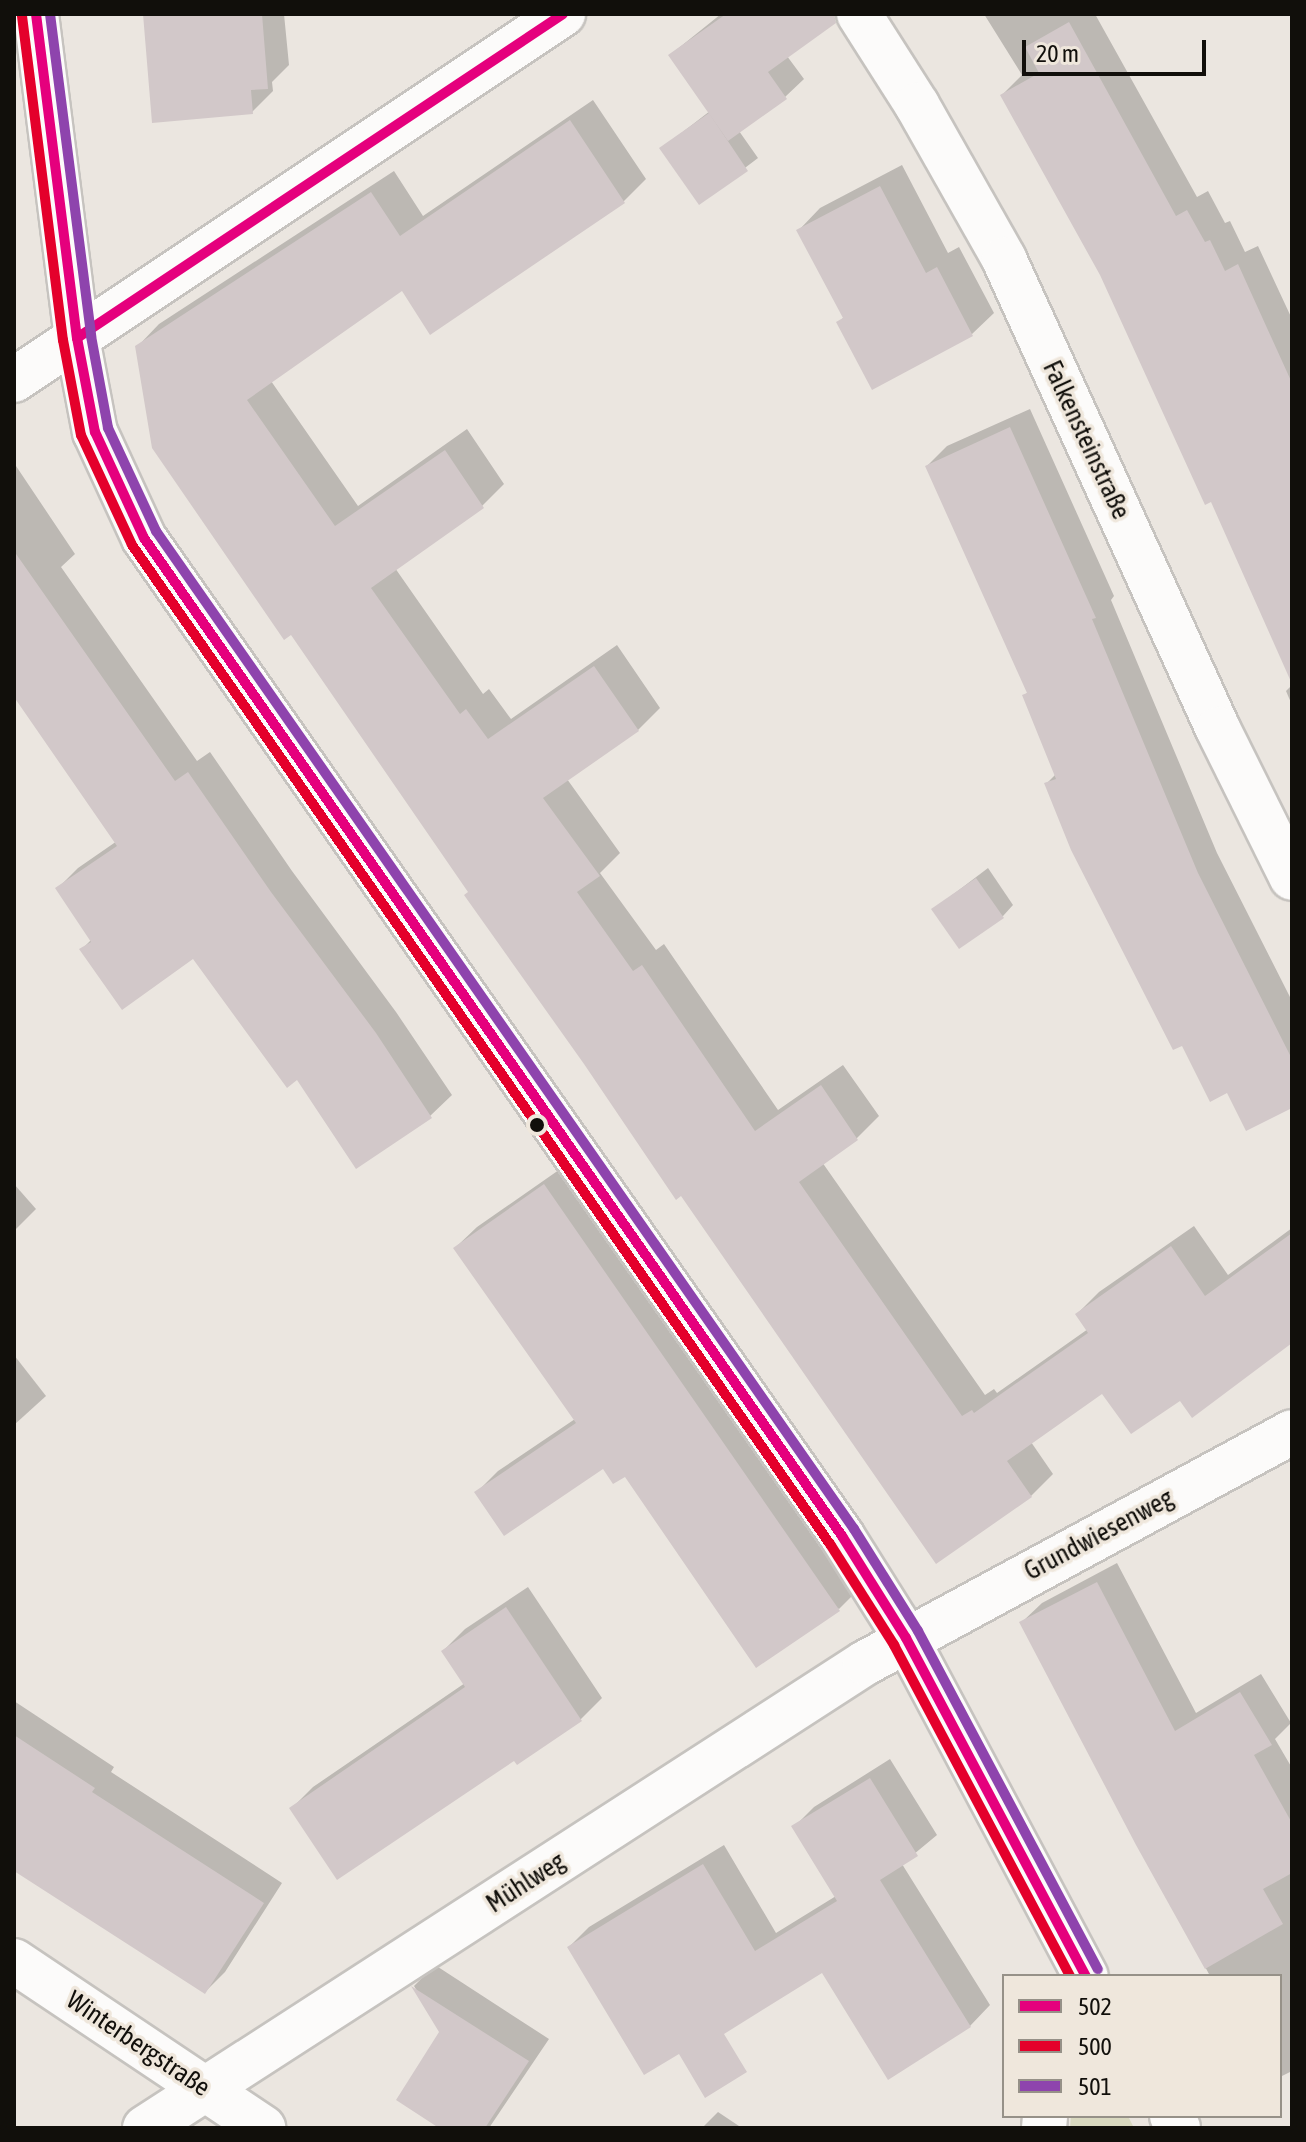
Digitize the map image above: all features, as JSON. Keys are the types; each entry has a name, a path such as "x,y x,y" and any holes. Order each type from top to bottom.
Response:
{"street":[{"path":"36,14 77,338 95,432 144,538 842,1536 906,1638 1084,1974"},
{"path":"14,380 563,14"},
{"name":"Falkensteinstraße","path":"859,14 917,105 1004,259 1218,729 1292,878"},
{"name":"Grundwiesenweg","path":"906,1638 1292,1432"},
{"name":"Mühlweg","path":"145,2128 207,2091 906,1638"},
{"name":"Winterbergstraße","path":"14,1961 263,2128"}],"green space":[{"path":"1071,2118 1129,2118 1134,2128 1070,2128"}],"building":[{"path":"143,14 262,14 268,89 251,90 253,114 152,123"},
{"path":"726,14 834,14 836,23 768,72 787,99 728,141 668,55"},
{"path":"1069,22 1176,216 1187,210 1205,242 1210,240 1225,271 1238,264 1292,383 1292,684 1211,502 1205,505 1100,275 1000,95 1039,73 1025,47"},
{"path":"709,113 748,171 699,205 659,148"},
{"path":"570,120 625,203 430,335 402,291 247,400 335,526 445,450 484,508 371,588 460,714 466,709 488,739 594,666 639,731 543,798 600,876 577,892 633,971 642,965 755,1131 821,1085 858,1140 799,1182 962,1416 972,1410 974,1413 1088,1333 1075,1314 1171,1246 1205,1296 1292,1233 1292,1343 1192,1418 1180,1401 1131,1434 1102,1394 1007,1461 1032,1497 936,1564 681,1196 676,1200 464,895 468,892 291,635 284,640 152,448 135,346 371,192 400,236"},
{"path":"880,186 926,273 937,267 973,336 872,390 836,322 843,318 796,230"},
{"path":"1010,427 1096,618 1092,619 1198,873 1292,1059 1292,1108 1246,1131 1227,1093 1210,1102 1182,1046 1173,1050 1071,850 1044,783 1056,779 1022,695 1027,693 925,466"},
{"path":"14,551 175,781 188,772 271,892 376,1033 432,1118 356,1169 297,1080 287,1088 193,959 122,1010 79,949 91,942 55,888 117,846 14,697"},
{"path":"976,878 1004,918 959,949 931,909"},
{"path":"544,1184 840,1611 756,1668 625,1477 613,1484 603,1469 504,1536 474,1492 576,1423 453,1248"},
{"path":"1097,1582 1175,1731 1240,1692 1272,1745 1254,1755 1292,1823 1292,1873 1263,1889 1283,1924 1205,1969 1019,1622"},
{"path":"506,1607 582,1721 517,1765 514,1761 337,1880 289,1808 465,1687 441,1651"},
{"path":"14,1735 95,1788 92,1792 264,1903 205,1994 14,1871"},
{"path":"870,1778 918,1856 880,1880 971,2027 888,2080 822,1973 724,2034 747,2072 705,2098 679,2054 644,2075 567,1947 703,1864 755,1951 837,1901 791,1826"},
{"path":"411,1986 529,2061 485,2128 439,2128 396,2100 439,2032"}],"transit line":[{"name":"502","path":"36,14 77,338 95,432 144,538 842,1536 906,1638 1085,1974"},
{"name":"501","path":"50,14 91,336 108,428 156,531 854,1529 918,1631 1098,1969"},
{"name":"502","path":"77,338 563,14"},
{"name":"500","path":"22,16 63,340 81,435 132,545 830,1544 894,1645 1069,1974"}]}
